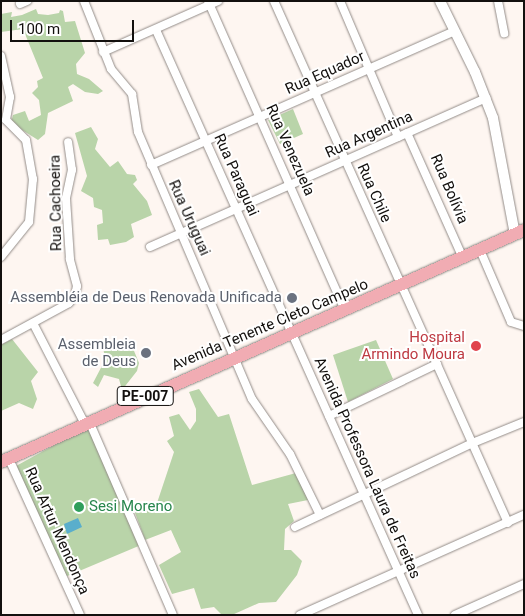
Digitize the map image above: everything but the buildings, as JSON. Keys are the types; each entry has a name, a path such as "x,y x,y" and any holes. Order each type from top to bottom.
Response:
{"main road":[{"name":"Avenida Tenente Cleto Campelo","path":"5,461 87,422 290,332 400,286 519,232"}],"street":[{"path":"84,1 103,52 156,30 208,3 218,1"},
{"name":"Rua Chile","path":"274,1 400,286 474,442 508,522"},
{"path":"340,1 398,137"},
{"path":"440,1 486,98 519,232"},
{"path":"498,1 504,33"},
{"name":"Rua Venezuela","path":"208,3 345,310"},
{"name":"Rua Paraguai","path":"156,30 290,332"},
{"name":"Rua Equador","path":"151,165 455,31"},
{"name":"Rua Uruguai","path":"103,52 114,75 128,89 135,108 136,128 180,234 236,356 252,399 290,454 320,515"},
{"path":"1,56 10,97 4,119 28,144 33,179 32,210 25,229 1,257"},
{"name":"Rua Argentina","path":"150,247 486,98"},
{"name":"Rua Bolívia","path":"407,133 463,258"},
{"name":"Rua Cachoeira","path":"1,340 69,303 76,291 70,259 67,206 72,170 68,142"},
{"path":"480,250 511,322 524,326"},
{"path":"33,323 87,422 173,615"},
{"name":"Avenida Professora Laura de Freitas","path":"290,332 365,493 418,615"},
{"path":"329,416 437,364"},
{"path":"295,527 474,442 524,422"},
{"name":"Rua Artur Mendonça","path":"5,461 80,615"},
{"path":"300,615 400,572 524,515"},
{"path":"455,615 524,584"}],"green space":[{"path":"36,9 38,14 48,15 59,13 60,10 63,11 65,22 75,21 85,53 76,64 77,74 89,79 103,91 98,94 85,92 73,84 68,87 73,101 48,113 45,134 38,140 11,123 13,115 25,111 29,121 41,115 39,100 32,93 38,87 37,81 43,78 23,29 1,32 1,14 12,12 11,17"},
{"path":"293,109 303,134 280,144 268,120"},
{"path":"91,127 98,139 95,149 110,167 118,161 127,174 135,175 137,180 133,184 147,201 152,215 131,224 134,237 126,242 110,245 108,239 98,240 97,225 103,223 102,210 94,207 93,198 81,191 87,176 75,133"},
{"path":"12,339 38,372 31,381 37,399 33,409 19,403 1,411 1,345"},
{"path":"376,340 393,379 348,402 333,355"},
{"path":"111,341 132,346 139,363 137,371 122,390 119,379 104,375 98,387 93,383 105,360 103,346"},
{"path":"199,389 218,417 229,414 252,485 296,473 308,500 288,504 294,521 285,529 284,550 291,550 302,561 297,575 276,602 259,603 232,615 222,615 214,607 201,609 194,588 172,594 159,565 181,552 171,530 145,540 134,510 157,503 174,452 167,441 174,436 169,417 179,414 190,430 196,421 196,409 189,392"},
{"name":"Sesi Moreno","path":"89,426 141,545 65,577 16,466"}],"water":[{"path":"78,518 82,527 67,534 64,524"}],"place":[{"name":"Assembléia de Deus Renovada Unificada","path":"292,298"},
{"name":"Hospital Armindo Moura","path":"476,346"},
{"name":"Assembleia de Deus","path":"146,353"},
{"name":"Sesi Moreno","path":"79,507"}]}
